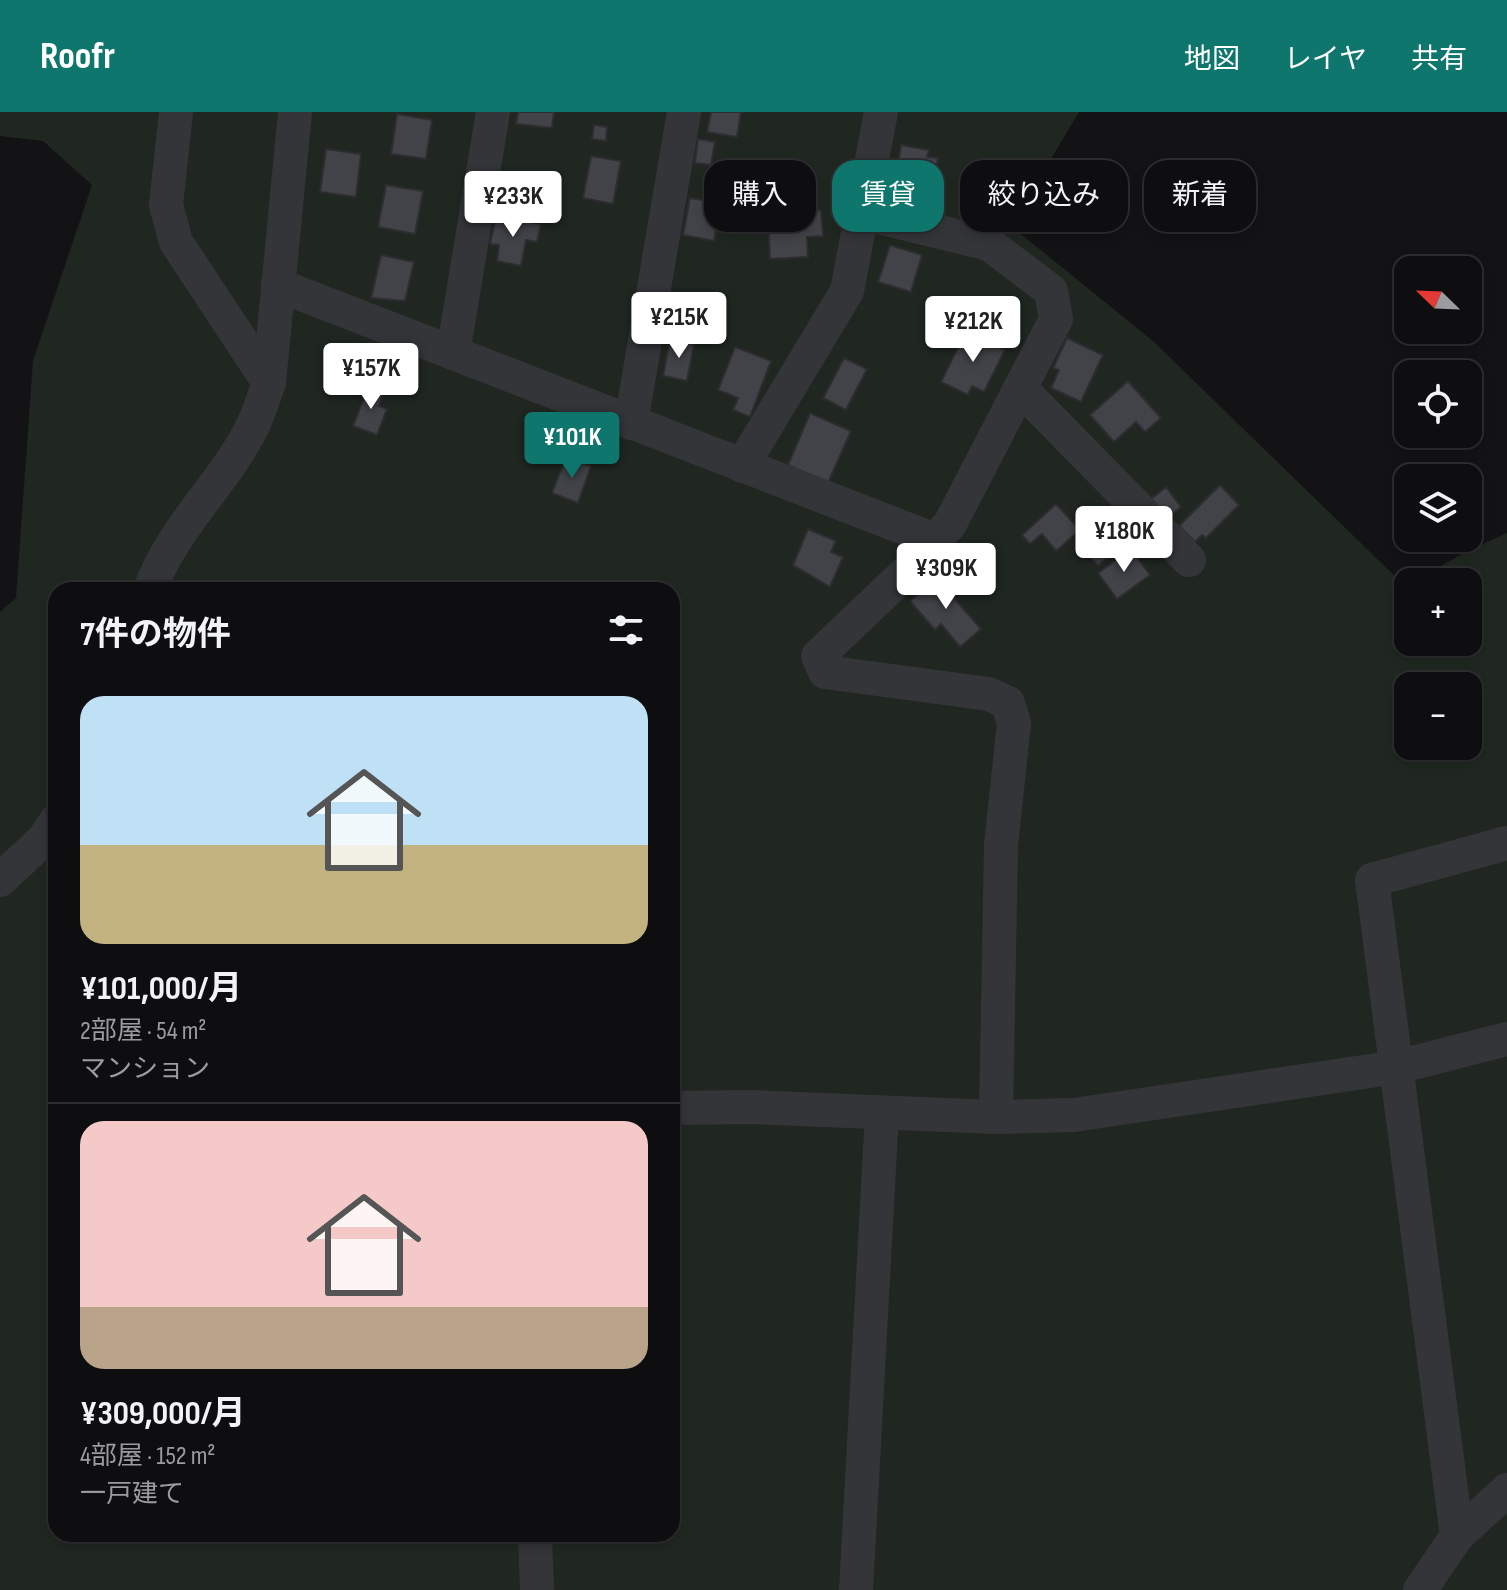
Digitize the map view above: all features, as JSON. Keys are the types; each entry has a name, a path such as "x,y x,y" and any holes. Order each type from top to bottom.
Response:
{"lane":[{"path":"176,112 166,205 176,242 269,383"},
{"path":"153,582 186,523 253,425 269,383 295,112"},
{"path":"453,353 493,112"},
{"path":"631,423 684,112"},
{"path":"872,160 881,112"},
{"path":"742,466 847,291 858,232"},
{"path":"940,232 989,244 1051,291 1056,319 950,524 916,563 818,656 825,672 989,694 1008,703 1014,723 1001,845 996,1117"},
{"path":"278,285 935,540"},
{"path":"1020,388 1189,560"},
{"path":"0,880 48,833"},
{"path":"1457,1536 1372,880 1507,843"},
{"path":"680,1108 752,1107 996,1117 1074,1115 1397,1067 1507,1039"},
{"path":"856,1590 882,1113"},
{"path":"1420,1590 1457,1536 1507,1490"},
{"path":"535,1542 537,1590"}],"shaded area":[{"path":"0,112 1079,112 1050,160 960,160 960,232 1018,232 1153,341 1394,575 1394,656 1482,656 1482,568 1438,568 1466,552 1482,552 1482,544 1507,533 1507,1590 0,1590 0,612 16,598 33,361 92,185 43,141 0,136"}],"building":[{"path":"518,112 554,112 552,128 516,124"},
{"path":"711,112 741,112 737,137 707,132"},
{"path":"397,114 432,120 426,159 391,154"},
{"path":"594,125 607,127 606,141 592,139"},
{"path":"698,139 715,142 712,160 704,160 704,164 695,163"},
{"path":"901,145 929,150 927,157 938,158 938,160 899,160"},
{"path":"326,149 361,154 356,197 320,192"},
{"path":"591,156 621,161 613,204 583,198"},
{"path":"386,185 423,191 415,234 378,227"},
{"path":"690,198 704,200 704,232 716,232 714,241 683,235"},
{"path":"816,210 821,210 823,236 807,237 808,257 770,259 769,232 816,232"},
{"path":"496,216 541,224 537,242 526,240 521,266 497,261 499,245 490,244"},
{"path":"890,245 922,255 911,292 878,282"},
{"path":"381,255 414,262 405,301 371,298"},
{"path":"966,331 1005,350 984,392 972,386 968,395 941,382"},
{"path":"1067,338 1103,355 1081,402 1051,388 1059,370 1053,368"},
{"path":"670,340 694,344 687,381 663,376"},
{"path":"735,347 771,361 750,417 733,410 738,398 718,390"},
{"path":"373,349 383,353 377,372 367,369"},
{"path":"389,356 399,359 392,379 382,375"},
{"path":"844,358 867,369 846,410 823,398"},
{"path":"1128,381 1161,418 1145,432 1136,422 1114,442 1090,415"},
{"path":"369,385 385,391 379,406 387,409 377,435 353,426"},
{"path":"810,413 851,431 828,483 788,465"},
{"path":"566,457 591,466 578,503 552,493"},
{"path":"1220,485 1239,505 1206,538 1202,535 1195,542 1179,526"},
{"path":"1166,487 1181,507 1166,519 1151,499"},
{"path":"1056,504 1080,530 1056,551 1042,534 1030,544 1022,535"},
{"path":"808,529 836,541 831,552 843,557 830,587 793,565"},
{"path":"1102,543 1112,553 1098,566 1088,555"},
{"path":"1131,549 1150,575 1117,599 1098,573"},
{"path":"948,577 960,591 953,597 981,629 960,647 941,624 935,630 910,601 930,584 935,589"}]}
